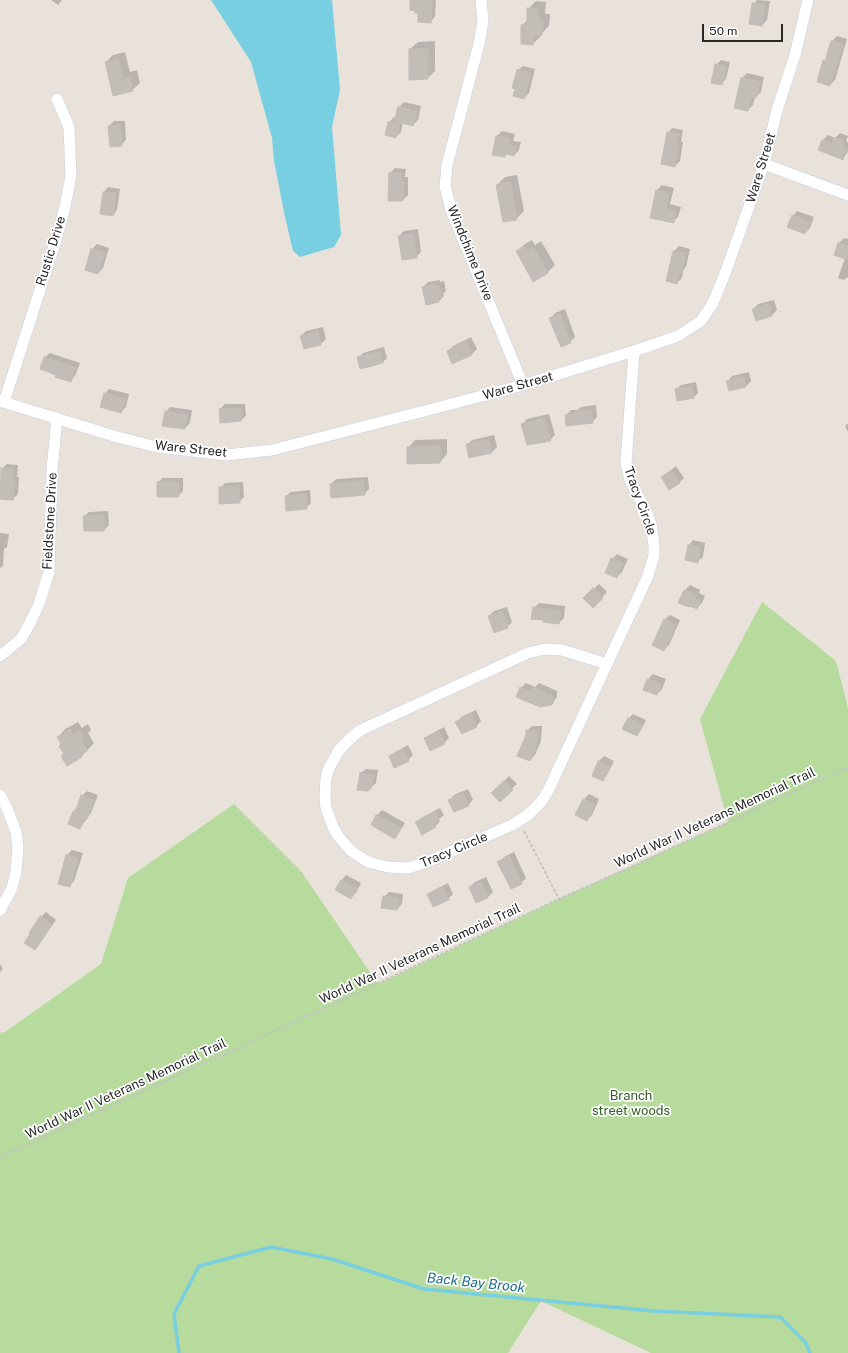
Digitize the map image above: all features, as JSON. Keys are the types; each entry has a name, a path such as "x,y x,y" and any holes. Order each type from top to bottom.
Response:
{"street":[{"name":"Windchime Drive","path":"481,0 483,21 479,44 447,165 445,186 451,210 523,385"},
{"name":"Ware Street","path":"2,401 117,437 157,447 226,455 272,450 523,385 678,336 701,321 713,303 726,271 764,164 777,110 795,55 808,0"},
{"name":"Rustic Drive","path":"2,401 55,243 71,176 69,126 57,99"},
{"path":"764,164 848,195"},
{"name":"Tracy Circle","path":"607,664 562,650 545,649 528,653 361,730 339,750 329,768 326,778 326,808 332,827 351,851 368,862 383,866 408,868 422,864 519,821 535,809 542,801 548,791 647,578 654,556 651,524 630,480 626,463 634,351"},
{"name":"Fieldstone Drive","path":"0,656 21,639 30,624 39,604 49,572 52,470 57,418"},
{"path":"0,795 7,808 16,832 18,847 16,872 12,888 0,910"}],"path":[{"name":"World War II Veterans Memorial Trail","path":"0,1157 848,767"},
{"path":"519,821 559,899"}],"green space":[{"name":"Branch street woods","path":"762,602 836,661 848,708 848,1353 651,1353 541,1301 508,1353 0,1353 0,1033 5,1032 101,964 128,878 234,804 301,871 378,984 728,822 700,719"}],"water":[{"path":"211,0 332,0 340,90 332,127 341,235 334,247 300,257 293,251 274,161 272,138 251,62"}],"building":[{"path":"410,0 432,0 431,23 418,22 418,13 410,10"},
{"path":"752,3 765,5 762,26 749,24"},
{"path":"527,8 538,9 538,21 543,21 542,35 534,35 533,45 521,44 521,25 527,25"},
{"path":"831,41 843,44 830,86 817,82 823,60 825,61"},
{"path":"409,49 428,49 428,79 409,80"},
{"path":"118,59 123,79 129,77 133,91 113,96 105,62"},
{"path":"715,64 726,67 722,85 711,83"},
{"path":"517,70 531,73 524,99 513,96 515,89 512,88"},
{"path":"741,78 760,82 756,98 751,97 748,111 734,108"},
{"path":"398,107 417,111 413,126 394,121"},
{"path":"388,122 400,124 396,138 385,135"},
{"path":"120,125 122,146 110,147 108,126"},
{"path":"667,132 679,134 676,147 679,147 675,167 661,164"},
{"path":"496,136 510,139 509,145 516,147 514,156 506,154 505,157 492,155"},
{"path":"834,138 844,141 842,146 847,148 843,160 818,150 822,140 832,144"},
{"path":"389,173 401,173 401,182 404,182 403,201 388,201"},
{"path":"510,182 517,220 503,222 496,185"},
{"path":"656,190 669,193 666,209 676,211 674,223 650,218"},
{"path":"103,192 116,193 113,216 100,214"},
{"path":"792,215 810,222 805,234 787,227"},
{"path":"413,234 417,258 402,260 398,236"},
{"path":"838,243 848,246 848,260 834,255"},
{"path":"524,247 527,251 533,247 548,273 533,282 516,251"},
{"path":"91,249 105,253 98,274 85,270"},
{"path":"673,251 686,254 681,273 679,273 677,284 666,281"},
{"path":"435,284 436,286 439,286 441,297 438,298 439,302 426,305 422,287"},
{"path":"769,304 772,316 756,321 752,309"},
{"path":"560,314 571,343 561,347 549,318"},
{"path":"318,331 321,345 304,349 300,336"},
{"path":"466,341 472,355 452,364 447,351"},
{"path":"380,352 383,363 360,369 357,357"},
{"path":"44,357 76,368 71,382 55,377 56,375 40,369"},
{"path":"744,377 746,387 729,391 726,381"},
{"path":"692,387 694,398 677,401 675,389"},
{"path":"104,393 125,399 121,413 100,407"},
{"path":"241,408 241,421 220,423 219,409"},
{"path":"592,410 593,423 566,426 565,415 575,414 575,411"},
{"path":"165,411 187,415 185,429 162,426"},
{"path":"544,418 551,441 527,445 521,424"},
{"path":"489,439 492,453 469,458 466,444"},
{"path":"440,446 440,463 407,464 407,447"},
{"path":"1,468 13,469 12,481 15,482 13,500 0,499"},
{"path":"671,471 680,483 669,490 661,477"},
{"path":"363,481 365,495 331,498 330,484"},
{"path":"157,482 179,482 179,497 157,497"},
{"path":"239,486 240,503 219,504 219,487"},
{"path":"306,494 307,509 286,511 285,496"},
{"path":"104,515 104,531 84,531 83,516"},
{"path":"688,545 701,547 698,563 685,560"},
{"path":"611,558 623,563 617,578 605,573"},
{"path":"593,588 603,598 593,608 583,598"},
{"path":"684,590 696,595 694,598 701,601 697,609 678,603"},
{"path":"533,607 561,611 559,624 543,622 544,620 531,619"},
{"path":"502,611 508,628 494,633 488,616"},
{"path":"664,619 676,625 664,651 652,645"},
{"path":"647,679 661,684 657,695 643,690"},
{"path":"520,687 531,692 533,687 552,696 554,701 551,705 540,707 516,697"},
{"path":"471,714 477,727 462,734 455,722"},
{"path":"628,718 642,725 637,736 622,729"},
{"path":"70,729 74,735 80,731 84,739 81,741 87,751 81,754 82,757 67,766 61,756 64,754 59,746 61,744 57,737"},
{"path":"526,730 537,731 536,747 530,761 517,756 526,735"},
{"path":"439,731 445,744 430,751 424,738"},
{"path":"403,749 409,761 394,768 389,756"},
{"path":"598,761 610,766 603,781 592,776"},
{"path":"360,773 374,775 371,789 368,791 357,790"},
{"path":"504,781 513,790 500,802 491,793"},
{"path":"463,793 469,806 454,812 448,800"},
{"path":"81,795 94,800 87,819 84,818 80,829 68,824 73,811 75,812"},
{"path":"583,799 595,804 587,821 575,815"},
{"path":"435,812 439,821 434,824 436,827 422,835 415,822"},
{"path":"376,815 401,828 395,839 371,825"},
{"path":"66,855 78,858 70,887 58,884"},
{"path":"509,856 522,884 511,889 497,862"},
{"path":"341,880 357,888 351,899 335,890"},
{"path":"481,882 488,898 476,903 469,887"},
{"path":"443,887 449,900 433,907 427,894"},
{"path":"383,896 399,899 397,910 381,908"},
{"path":"40,916 52,925 35,950 24,943"}],"waterway":[{"name":"Back Bay Brook","path":"179,1353 174,1314 199,1266 271,1247 332,1259 424,1289 654,1311 780,1317 805,1342 810,1353"}]}
